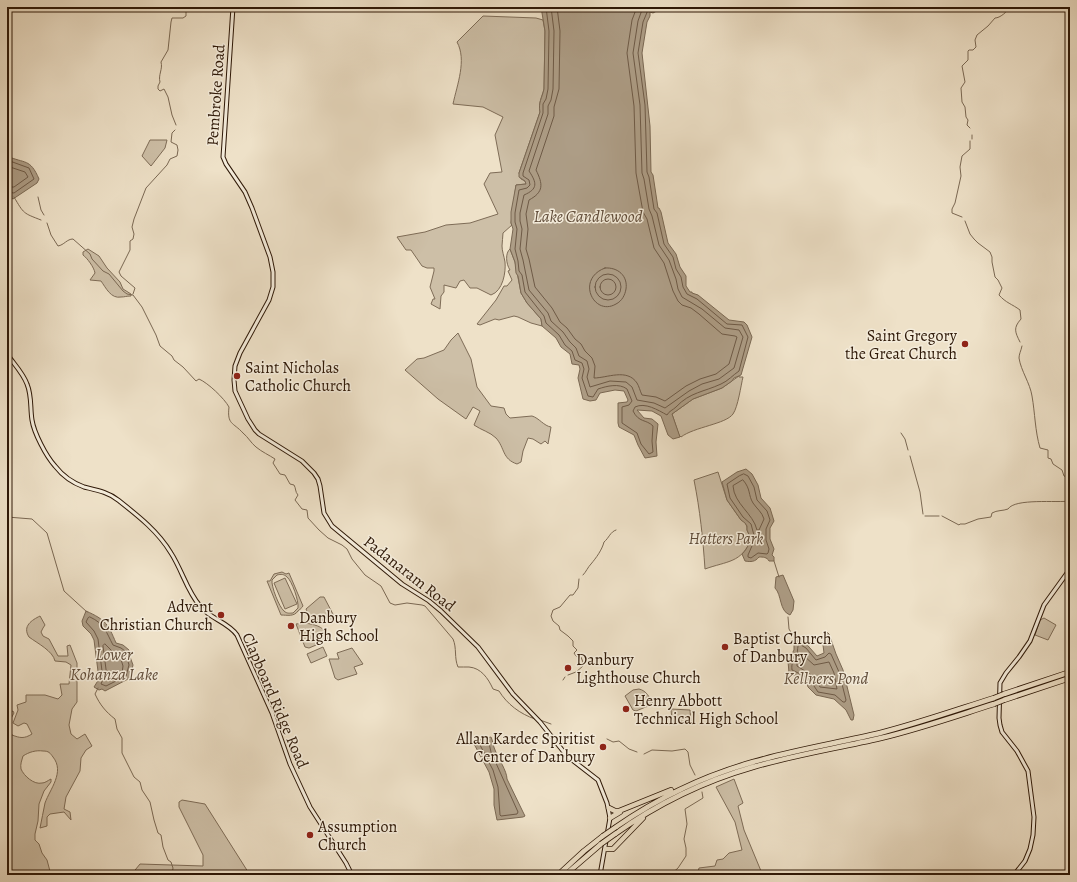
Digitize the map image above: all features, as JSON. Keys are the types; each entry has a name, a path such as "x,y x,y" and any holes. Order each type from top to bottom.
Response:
{"highway":[{"path":"606,849 613,849 643,818 702,782 714,777 762,759 899,728 1070,672"},
{"path":"714,777 910,730 994,704 1070,678"},
{"path":"609,808 615,811 626,808 696,782 702,782"},
{"path":"558,875 580,854 616,827 656,802 696,782"},
{"path":"565,875 615,834 646,813 678,796"},
{"path":"610,818 626,808"}],"main road":[{"name":"Pembroke Road","path":"233,7 223,157 245,192 252,208 270,257 274,276 273,287 269,300 236,362 234,384 236,395 240,403"},
{"name":"Clapboard Ridge Road","path":"7,354 26,382 30,392 33,426 52,463 74,482 85,487 105,492 114,497 151,528 171,551 199,605 208,614 231,628 238,635 272,713 290,763 310,807 346,863 352,875"},
{"name":"Padanaram Road","path":"240,403 255,430 302,461 314,473 320,486 324,513 332,526 402,584 428,600 478,647 513,694 540,721 567,756 601,784 609,808"},
{"path":"1014,875 1028,854 1034,828 1034,817 1029,777 1026,766 1017,751 1002,732 1000,725 999,687 1003,677 1020,657 1030,640 1044,605 1070,569"},
{"path":"600,875 606,849 610,818 609,808"}],"green space":[{"path":"483,16 536,18 543,20 545,31 544,89 540,103 540,112 519,173 521,179 525,181 526,184 516,185 512,225 503,233 502,248 505,266 503,281 498,290 491,295 477,288 470,288 464,280 460,281 456,288 444,285 440,309 431,304 433,299 435,299 430,287 434,268 422,266 411,250 406,250 397,237 425,232 446,225 470,223 498,214 484,184 490,173 502,172 495,135 503,117 483,107 453,104 459,81 461,65 460,49 457,42"},
{"path":"150,140 167,140 165,148 151,166 142,156"},
{"path":"88,249 99,256 107,268 120,282 123,289 131,294 131,296 114,296 101,281 90,280 95,273 90,263 83,255 83,252"},
{"path":"510,249 515,262 521,293 527,303 541,319 542,326 514,316 499,320 495,319 480,325 477,324 496,300 504,286 507,286 512,280 508,271 510,270 507,259 507,253"},
{"path":"458,333 471,359 477,387 491,406 504,408 506,414 510,418 532,416 551,427 548,444 545,441 541,444 528,438 521,462 517,464 512,462 506,456 496,438 474,425 480,411 473,407 466,419 438,399 405,370 417,359 424,358 444,350"},
{"path":"739,376 743,377 738,401 733,414 724,420 681,437 672,414 693,399 722,388"},
{"name":"Hatters Park","path":"718,472 727,500 741,520 745,522 751,539 743,553 738,557 705,569 701,524 694,480"},
{"path":"282,572 286,574 289,573 303,606 294,614 281,615 267,581 270,581 274,574","holes":["281,574 287,577 295,591 298,608 293,613 287,613 284,611 276,596 272,580 277,575"]},
{"path":"285,578 297,604 285,609 274,583"},
{"path":"320,597 324,597 335,618 318,620 314,619 308,614 306,609"},
{"path":"40,616 45,625 41,632 43,636 49,639 58,656 68,656 67,646 70,645 77,663 77,702 72,709 69,725 71,734 77,739 85,734 92,746 86,750 81,758 80,771 66,797 64,809 70,812 71,820 64,812 50,814 47,817 47,826 40,828 45,803 58,769 51,754 47,751 30,752 23,756 21,769 30,779 36,783 44,783 51,779 51,782 44,791 39,804 35,840 39,844 42,853 47,860 51,875 7,875 7,713 13,711 14,713 8,724 12,735 22,738 27,737 32,734 27,724 24,723 18,726 13,723 18,710 17,705 26,702 26,695 45,695 58,699 62,695 60,684 69,684 71,665 66,662 55,661 54,657 48,651 29,637 27,633 27,627 29,624"},
{"path":"1044,618 1056,625 1048,640 1035,635 1040,620"},
{"path":"306,623 323,629 328,640 309,648 305,647 296,624"},
{"path":"323,647 327,656 311,663 307,654"},
{"path":"352,648 363,664 354,667 357,674 338,680 335,678 329,659 339,659 337,653"},
{"path":"639,689 646,693 653,704 636,711 633,710 625,696 633,690"},
{"path":"671,709 690,710 691,722 672,721"},
{"path":"734,779 743,803 738,806 744,830 761,871 748,871 751,875 697,875 699,868 715,866 717,860 723,859 729,853 742,850 735,822 716,787"},
{"path":"182,800 205,804 250,875 131,875 140,864 203,866 203,855 179,807 179,802"}],"water":[{"name":"Lake Candlewood","path":"541,7 664,7 653,13 650,12 642,53 650,126 651,172 653,175 658,208 661,212 668,243 676,254 680,267 686,276 686,286 690,292 698,295 729,320 744,322 747,325 752,337 741,375 734,378 722,388 693,399 672,414 680,437 673,439 668,435 661,416 652,411 637,410 644,418 652,419 658,424 656,442 657,456 645,458 634,435 619,427 618,403 627,402 628,400 624,391 615,390 600,393 596,400 590,401 583,399 578,378 580,369 579,365 572,364 570,354 561,347 556,338 542,326 541,319 527,303 521,293 515,262 510,249 513,229 511,223 511,212 516,185 526,184 525,181 519,177 519,173 540,112 540,103 544,89 545,31"},
{"path":"7,156 30,165 36,172 39,179 37,183 13,199 7,195"},
{"path":"746,469 752,474 758,485 761,498 770,508 774,521 770,528 770,539 774,549 772,555 774,557 774,561 769,561 766,558 759,557 756,560 749,562 745,561 742,554 751,539 747,526 727,500 722,482 737,472"},
{"path":"783,575 794,601 793,610 790,615 786,613 782,607 779,595 775,588 776,577"},
{"name":"Lower Kohanza Lake","path":"86,611 106,623 116,643 123,645 129,650 133,665 130,678 105,691 94,687 99,679 94,640 91,634 83,626 82,621"},
{"name":"Kellners Pond","path":"827,632 843,670 854,715 853,720 851,720 846,710 834,699 816,695 808,687 807,683 802,681 796,675 790,675 789,673 788,661 794,650 794,642 802,639 817,656 824,653 823,645"},
{"path":"491,737 494,748 506,772 507,779 525,816 523,817 497,820 494,805 494,789 489,772 473,742"}],"waterway":[{"path":"176,125 168,97 164,89 160,91 158,86 160,82 161,62 168,50 172,18 183,18 186,16 186,7"},
{"path":"970,128 967,125 968,120 966,117 965,107 962,102 961,88 965,82 962,66 968,60 968,51 973,50 976,47 975,40 977,35 995,18 999,17 1010,7"},
{"path":"133,294 135,288 121,276 119,272 130,250 130,241 133,239 134,234 132,227 134,219 146,188 167,165 170,159 177,156 177,145 171,142 172,133 175,130"},
{"path":"962,217 952,213 952,209 955,203 961,176 960,167 962,156 970,149 970,141"},
{"path":"14,197 24,212 41,220"},
{"path":"38,197 41,210 44,215"},
{"path":"965,221 970,234 974,239 990,252 995,277 1002,288 999,295 1020,310 1021,319 1016,328 1020,342"},
{"path":"47,223 51,235 58,246 73,239 90,254 92,259 103,271 109,274 123,291 127,294 133,295 142,307 160,346 196,381 199,379 203,381 220,395 229,407 229,417 232,423 256,447 275,459 273,463 280,474 285,475 290,484 294,485 298,495 295,500 302,509 307,510 308,518 328,538 347,549 352,559 365,575 381,586 390,603 395,605 407,603 425,606 453,639 458,667 477,669 486,677 493,689 499,691 514,708 535,719"},
{"path":"1022,346 1019,358 1031,391 1040,448 1048,450 1048,458 1051,459 1053,464 1062,470 1064,476 1067,477 1070,488"},
{"path":"901,433 905,439 908,450"},
{"path":"910,456 920,492 923,514"},
{"path":"942,516 959,525 978,519 991,517 992,513 1008,509 1019,503 1070,501"},
{"path":"925,516 939,516"},
{"path":"7,517 32,519 47,533 64,591 87,612"},
{"path":"583,575 599,554 604,542 612,532 616,530"},
{"path":"774,561 779,577"},
{"path":"568,675 576,672 584,665 581,657 576,656 574,653 577,650 573,646 573,641 560,630 559,626 553,621 551,616 553,610 560,607 570,595 573,595 578,588 579,579"},
{"path":"788,617 789,629 795,639"},
{"path":"98,688 95,694 99,702 115,719 117,729 122,738 122,753 134,777 140,782 142,790 150,802 158,833 161,835 163,847 173,868 172,875"},
{"path":"540,720 551,724"},
{"path":"607,739 613,742 619,741 629,749 637,752"},
{"path":"644,754 652,750 672,751 685,749 688,752 690,765 695,775"},
{"path":"670,875 678,868 686,856 684,839 687,824 685,809 703,798 702,792"}],"place":[{"name":"Saint Gregory the Great Church","path":"965,344"},
{"name":"Saint Nicholas Catholic Church","path":"237,376"},
{"name":"Advent Christian Church","path":"221,615"},
{"name":"Danbury High School","path":"291,626"},
{"name":"Baptist Church of Danbury","path":"725,647"},
{"name":"Danbury Lighthouse Church","path":"568,668"},
{"name":"Henry Abbott Technical High School","path":"626,709"},
{"name":"Allan Kardec Spiritist Center of Danbury","path":"603,747"},
{"name":"Assumption Church","path":"310,835"}]}
